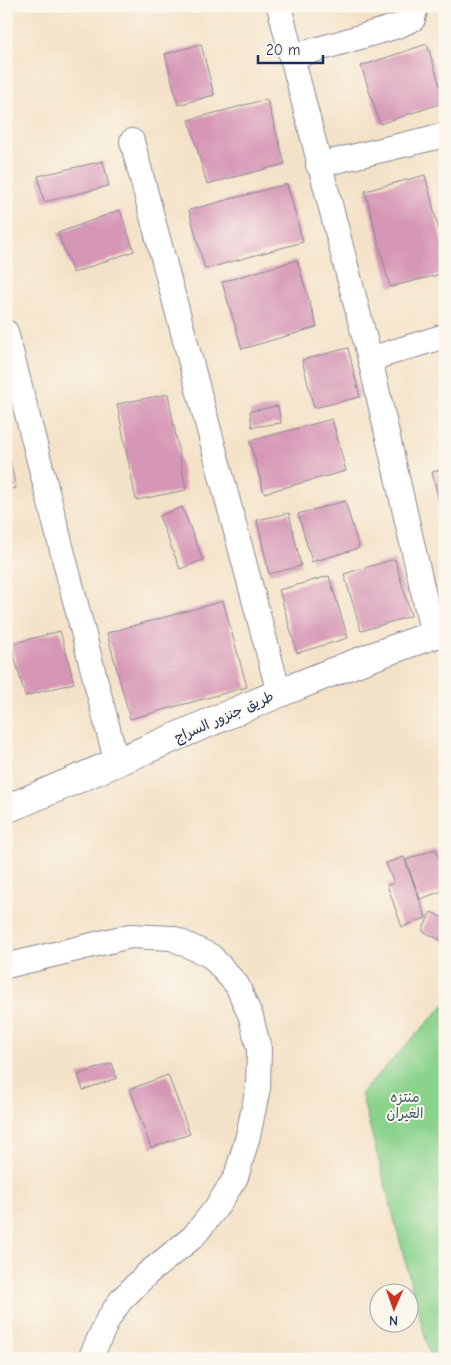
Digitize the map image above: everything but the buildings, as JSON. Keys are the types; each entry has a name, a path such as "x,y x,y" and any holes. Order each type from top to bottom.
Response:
{"street":[{"path":"279,6 318,165 370,358 439,633"},
{"path":"291,57 398,26 413,19 416,6"},
{"path":"318,165 445,135"},
{"path":"132,141 278,693"},
{"path":"6,332 116,764"},
{"path":"370,358 445,336"},
{"name":"طريق جنزور السراج","path":"6,808 116,764 278,693 439,633"},
{"path":"6,966 130,936 172,938 211,956 237,986 251,1017 259,1049 258,1088 248,1136 236,1177 216,1208 193,1237 148,1273 121,1300 108,1319 90,1359"}],"green space":[{"name":"منتزه الغيران","path":"445,1004 445,1359 431,1359 418,1310 418,1282 411,1282 361,1093"}]}
